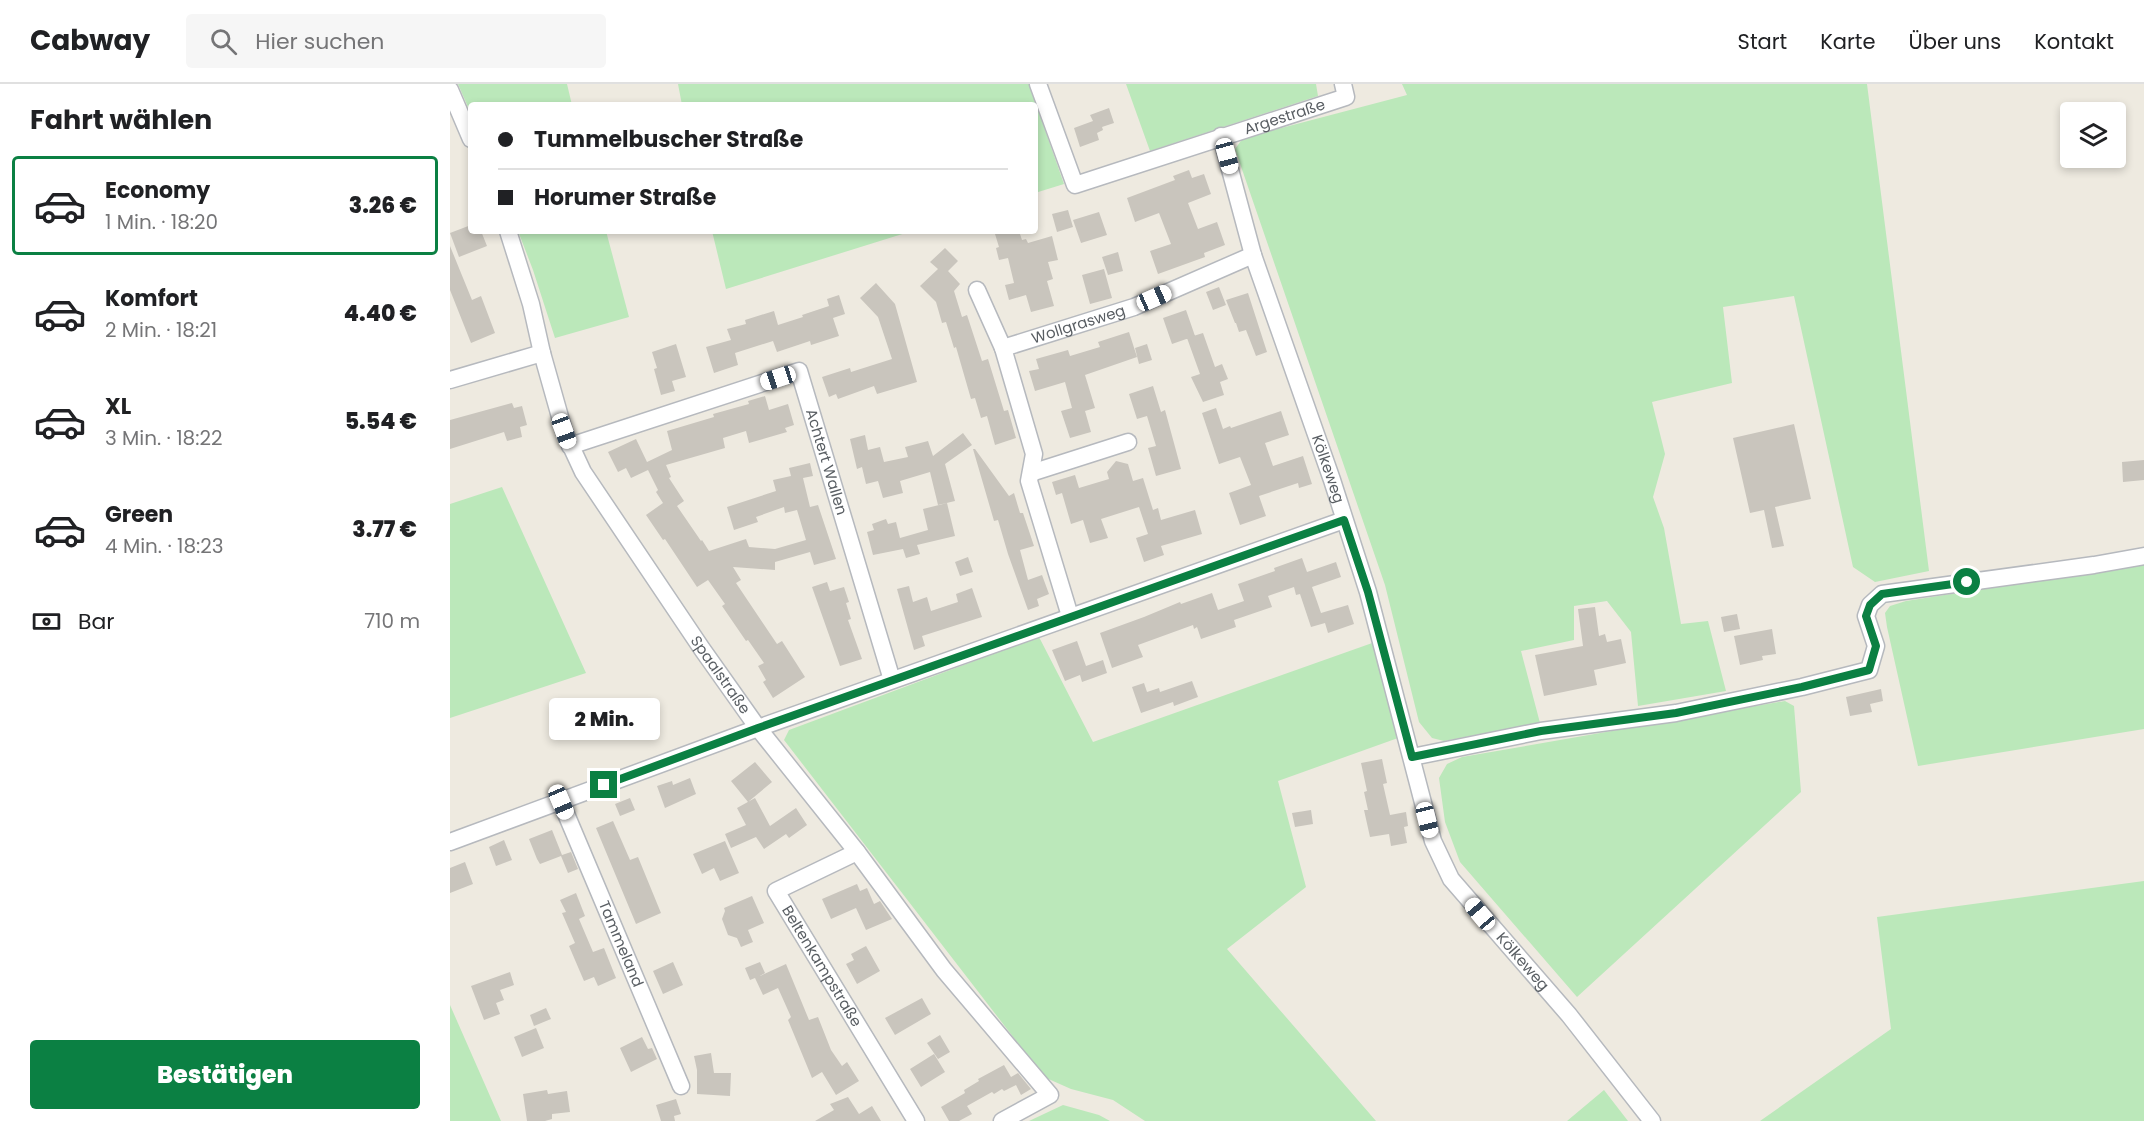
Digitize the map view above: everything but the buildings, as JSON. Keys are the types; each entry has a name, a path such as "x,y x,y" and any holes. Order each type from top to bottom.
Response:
{"street":[{"name":"Argestraße","path":"1038,84 1075,185 1346,97 1343,84"},
{"path":"450,90 468,133"},
{"name":"Kölkeweg","path":"1221,136 1253,255 1368,592 1433,841 1451,879 1569,1015 1652,1121"},
{"name":"Spaalstraße","path":"509,234 531,304 542,353 570,446 589,482 758,728 857,852 944,970 1050,1095 1002,1121"},
{"name":"Wollgrasweg","path":"1003,348 1134,307 1253,255"},
{"path":"977,290 1003,348 1034,454 1029,481 1070,616"},
{"path":"450,380 542,353"},
{"name":"Achtert Wallen","path":"570,446 799,371 892,680"},
{"path":"1031,473 1128,442"},
{"path":"450,842 758,728 1344,520"},
{"path":"1412,757 1541,731 1676,713 1802,687 1869,670 1876,646 1866,616 1870,605 1882,594 2094,566 2144,556"},
{"name":"Tammeland","path":"561,802 681,1086"},
{"name":"Beltenkampstraße","path":"857,852 776,891 916,1121"}],"green space":[{"path":"458,84 567,84 571,102 468,102 468,107"},
{"path":"678,84 1029,84 1035,102 681,102"},
{"path":"1126,84 1316,84 1318,96 1150,151"},
{"path":"1402,84 1867,84 1929,571 1875,582 1853,567 1794,296 1723,307 1732,383 1652,402 1665,454 1653,497 1664,528 1681,624 1708,621 1726,691 1638,706 1631,632 1607,601 1574,606 1574,640 1521,651 1540,723 1444,741 1432,738 1419,722 1385,585 1235,149 1243,138 1407,95"},
{"path":"1038,110 1064,184 1038,192"},
{"path":"519,234 607,234 629,317 555,338"},
{"path":"713,234 902,234 726,289"},
{"path":"502,487 586,673 450,718 450,504"},
{"path":"2144,564 2144,729 1918,766 1887,627 1885,613 1890,606 1906,601"},
{"path":"1039,637 1093,742 1375,642 1398,738 1278,781 1306,887 1227,949 1376,1121 1145,1121 1113,1100 1071,1089 1044,1077 784,740 789,730"},
{"path":"1785,701 1794,706 1801,792 1577,997 1460,862 1445,822 1439,778 1447,764 1462,757"},
{"path":"2144,881 2144,1121 1760,1121 1891,1029 1877,917"},
{"path":"450,1005 501,1121 450,1121"},
{"path":"1604,1090 1628,1121 1567,1121"},
{"path":"1063,1105 1099,1115 1110,1121 1029,1121"}],"route":[{"path":"604,785 1070,616 1344,520 1368,592 1412,757 1541,731 1676,713 1802,687 1869,670 1876,646 1866,616 1870,605 1882,594 1967,582"}]}
